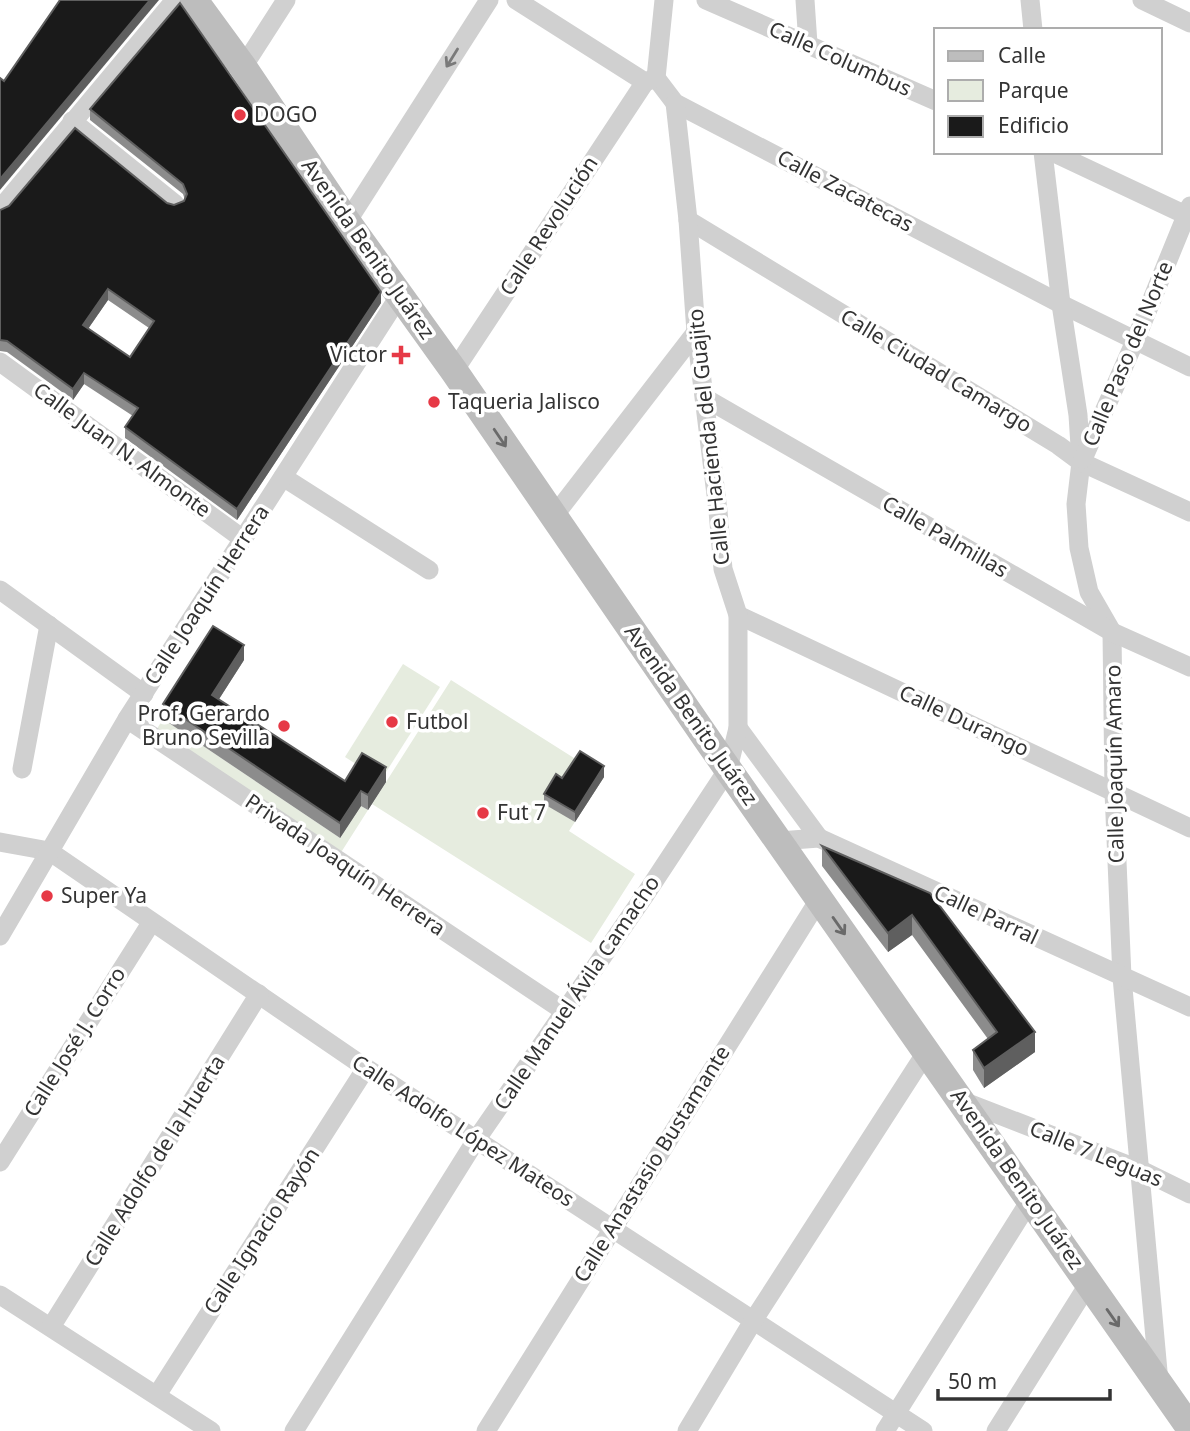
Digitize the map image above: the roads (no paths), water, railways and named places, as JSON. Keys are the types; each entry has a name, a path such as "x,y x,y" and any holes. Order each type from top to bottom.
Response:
{"street":[{"path":"0,209 175,0"},
{"name":"Avenida Benito Juárez","path":"194,0 728,769 1159,1383 1183,1426"},
{"path":"243,67 286,0"},
{"path":"348,222 489,0"},
{"name":"Calle Zacatecas","path":"516,0 650,80 675,103 1062,304 1190,366"},
{"path":"650,80 664,0"},
{"name":"Calle Columbus","path":"706,0 934,100"},
{"path":"805,0 808,44"},
{"path":"1030,0 1032,28"},
{"path":"1142,0 1190,23"},
{"name":"Calle Revolución","path":"454,371 650,80"},
{"name":"Calle Hacienda del Guajito","path":"675,103 688,220 696,332 723,569 737,615 738,728 728,769"},
{"path":"72,121 175,204"},
{"name":"Calle Joaquín Amaro","path":"1043,154 1078,415 1082,462 1076,504 1079,548 1089,592 1112,632 1114,792 1122,977 1159,1383"},
{"path":"1056,154 1189,213"},
{"name":"Calle Paso del Norte","path":"1082,462 1189,213"},
{"name":"Calle Ciudad Camargo","path":"688,220 1082,462 1190,512"},
{"name":"Calle Joaquín Herrera","path":"0,936 127,719 400,295"},
{"path":"554,516 696,332"},
{"name":"Calle Juan N. Almonte","path":"0,362 243,539"},
{"name":"Calle Palmillas","path":"705,398 1112,632 1190,667"},
{"path":"283,477 429,570"},
{"path":"0,590 144,694"},
{"name":"Calle Durango","path":"737,615 1190,828"},
{"path":"22,769 49,625"},
{"name":"Privada Joaquín Herrera","path":"127,719 564,1011"},
{"path":"738,728 819,838"},
{"name":"Calle Manuel Ávila Camacho","path":"294,1431 477,1140 728,769"},
{"name":"Calle Parral","path":"779,841 819,838 1190,1007"},
{"name":"Calle Adolfo López Mateos","path":"0,842 49,851 366,1068 752,1321 890,1423 923,1431"},
{"name":"Calle Anastasio Bustamante","path":"486,1431 820,898"},
{"name":"Calle José J. Corro","path":"0,1161 151,923"},
{"name":"Calle Adolfo de la Huerta","path":"51,1327 258,994"},
{"path":"687,1431 752,1321 927,1051"},
{"name":"Calle Ignacio Rayón","path":"158,1395 366,1068"},
{"name":"Calle 7 Leguas","path":"963,1101 1141,1170 1190,1194"},
{"path":"890,1423 1031,1199"},
{"path":"996,1431 1089,1283"},
{"path":"0,1295 211,1431"}],"place":[{"name":"DOGO","path":"240,115"},
{"name":"Victor","path":"401,355"},
{"name":"Taqueria Jalisco","path":"434,402"},
{"name":"Futbol","path":"392,722"},
{"name":"Prof. Gerardo Bruno Sevilla","path":"284,726"},
{"name":"Fut 7","path":"483,813"},
{"name":"Super Ya","path":"47,896"}]}
